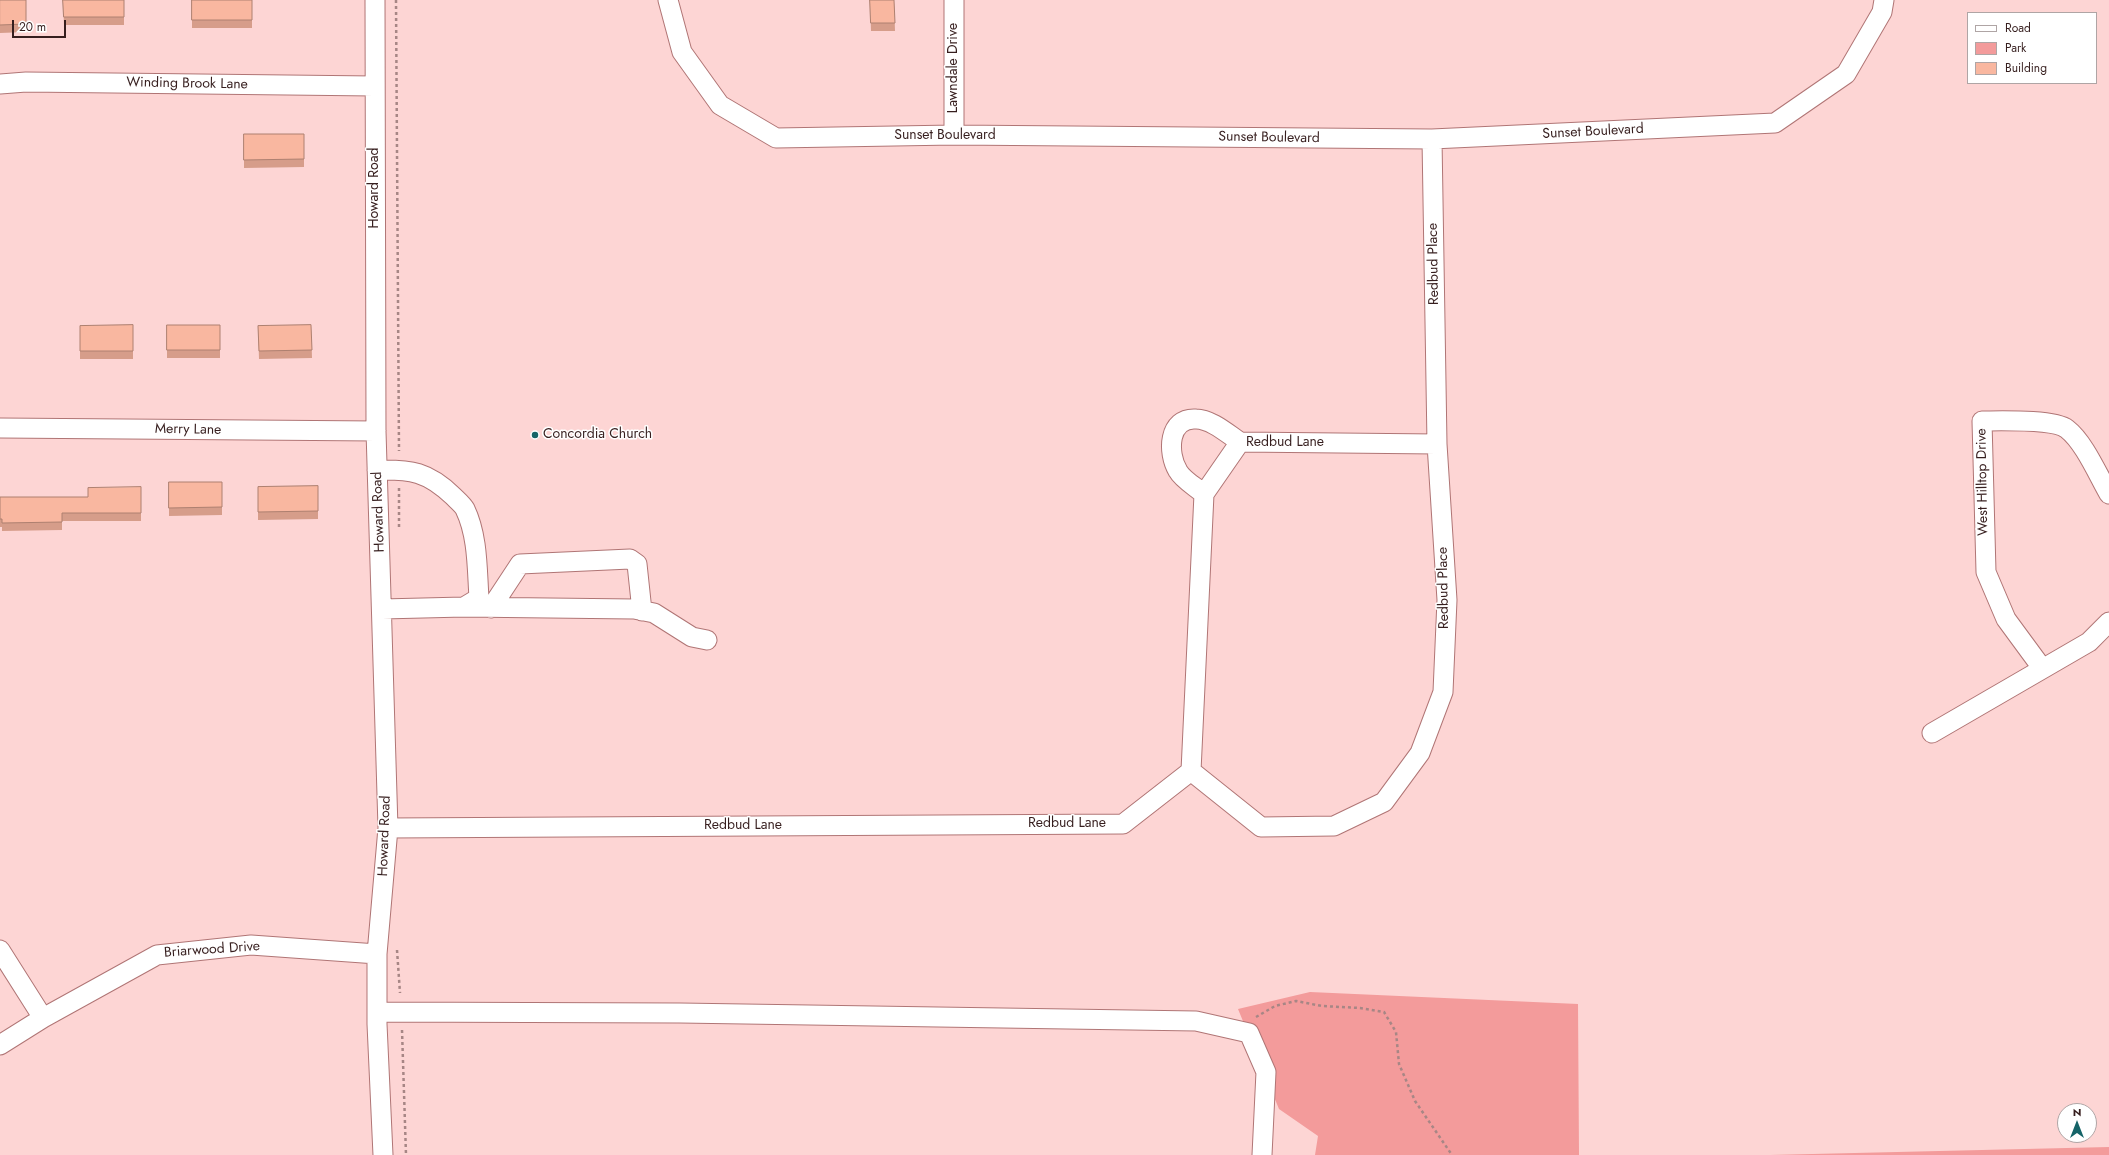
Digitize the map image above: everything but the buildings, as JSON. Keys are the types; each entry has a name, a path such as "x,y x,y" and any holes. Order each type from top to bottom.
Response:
{"street":[{"name":"Howard Road","path":"375,0 376,431 388,828 377,954 377,1018 383,1155"},
{"name":"Sunset Boulevard","path":"668,0 682,52 720,105 776,138 954,135 1432,139 1775,123 1846,74 1882,12 1884,0"},
{"name":"Lawndale Drive","path":"954,0 954,135"},
{"name":"Winding Brook Lane","path":"0,84 26,82 374,86"},
{"name":"Redbud Place","path":"1191,771 1261,827 1334,826 1384,802 1420,754 1443,692 1447,600 1437,444 1432,139"},
{"path":"1191,771 1204,494 1178,472 1170,446 1174,431 1185,420 1197,419 1215,426 1240,442"},
{"name":"West Hilltop Drive","path":"2042,668 2006,619 1986,572 1982,421 2054,423 2066,428 2075,437 2109,494"},
{"name":"Merry Lane","path":"0,428 376,431"},
{"name":"Redbud Lane","path":"1204,494 1240,442 1437,444"},
{"path":"377,470 399,469 418,472 443,486 465,508 474,539 479,598 464,607"},
{"path":"491,608 520,564 630,559 637,564 642,611"},
{"path":"382,609 464,607 642,611 654,613 692,637 707,640"},
{"path":"1932,733 2089,642 2109,622"},
{"name":"Redbud Lane","path":"388,828 1123,824 1191,771"},
{"name":"Briarwood Drive","path":"0,1045 43,1018 157,955 251,945 377,954"},
{"path":"0,950 43,1018"},
{"path":"377,1018 665,1013 1196,1021 1241,1033 1249,1033 1266,1072 1262,1155"}],"path":[{"path":"1241,1033 1247,1022 1276,1006 1296,1001 1322,1006 1360,1008 1384,1012 1396,1032 1398,1064 1415,1101 1452,1155"}],"green space":[{"path":"1310,992 1578,1004 1579,1155 1315,1155 1318,1136 1279,1109 1238,1009"},
{"path":"2109,1147 2109,1155 1770,1155"}],"place":[{"name":"Concordia Church","path":"535,435"}]}
